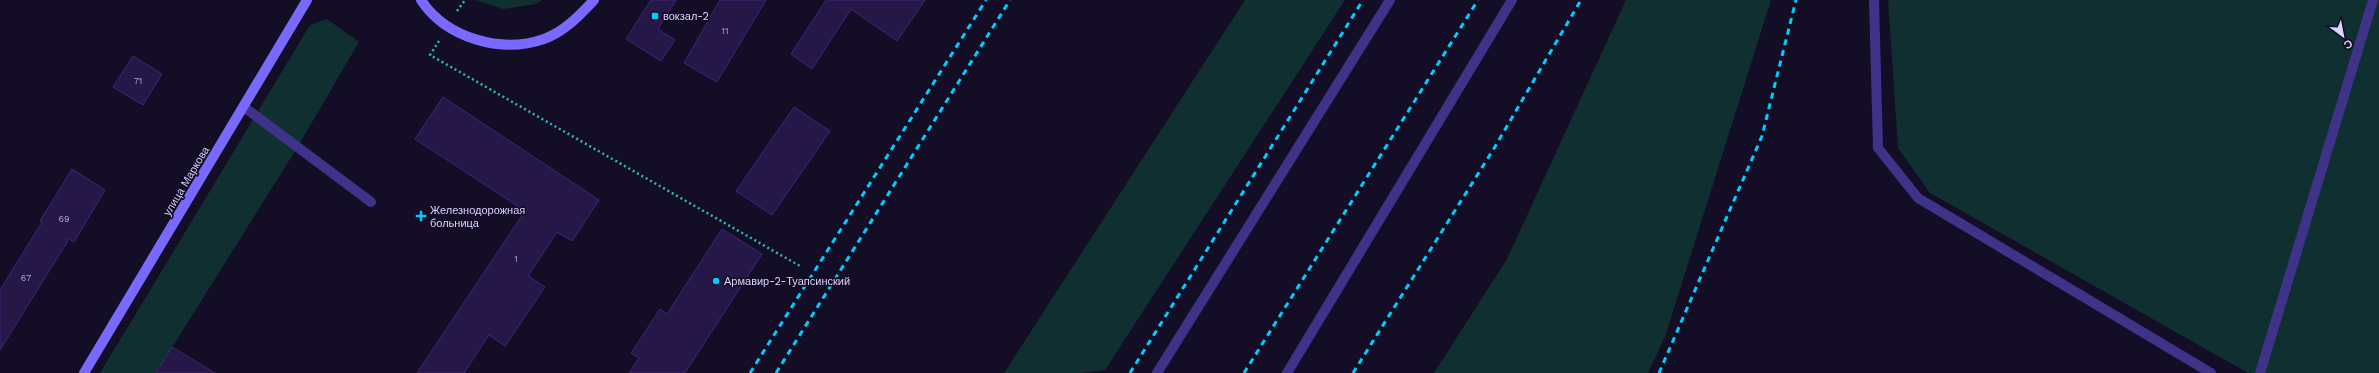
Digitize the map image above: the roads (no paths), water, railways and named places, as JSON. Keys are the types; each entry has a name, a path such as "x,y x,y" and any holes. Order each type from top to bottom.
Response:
{"main road":[{"name":"улица Маркова","path":"84,373 307,0"},
{"path":"421,0 426,8 447,26 478,41 511,45 544,39 573,22 594,0"}],"street":[{"path":"1157,373 1390,0"},
{"path":"1287,373 1512,0"},
{"path":"1874,0 1878,148 1918,198 2211,373"},
{"path":"2260,373 2373,0"},
{"path":"244,107 371,202"}],"railway":[{"path":"750,373 986,0"},
{"path":"776,373 1010,0"},
{"path":"1130,373 1363,0"},
{"path":"1244,373 1478,0"},
{"path":"1353,373 1493,150 1581,0"},
{"path":"1659,373 1762,136 1796,0"}],"place":[{"name":"вокзал-2","path":"655,16"},
{"name":"Железнодорожная больница","path":"421,216"},
{"name":"Армавир-2-Туапсинский","path":"716,281"}]}
